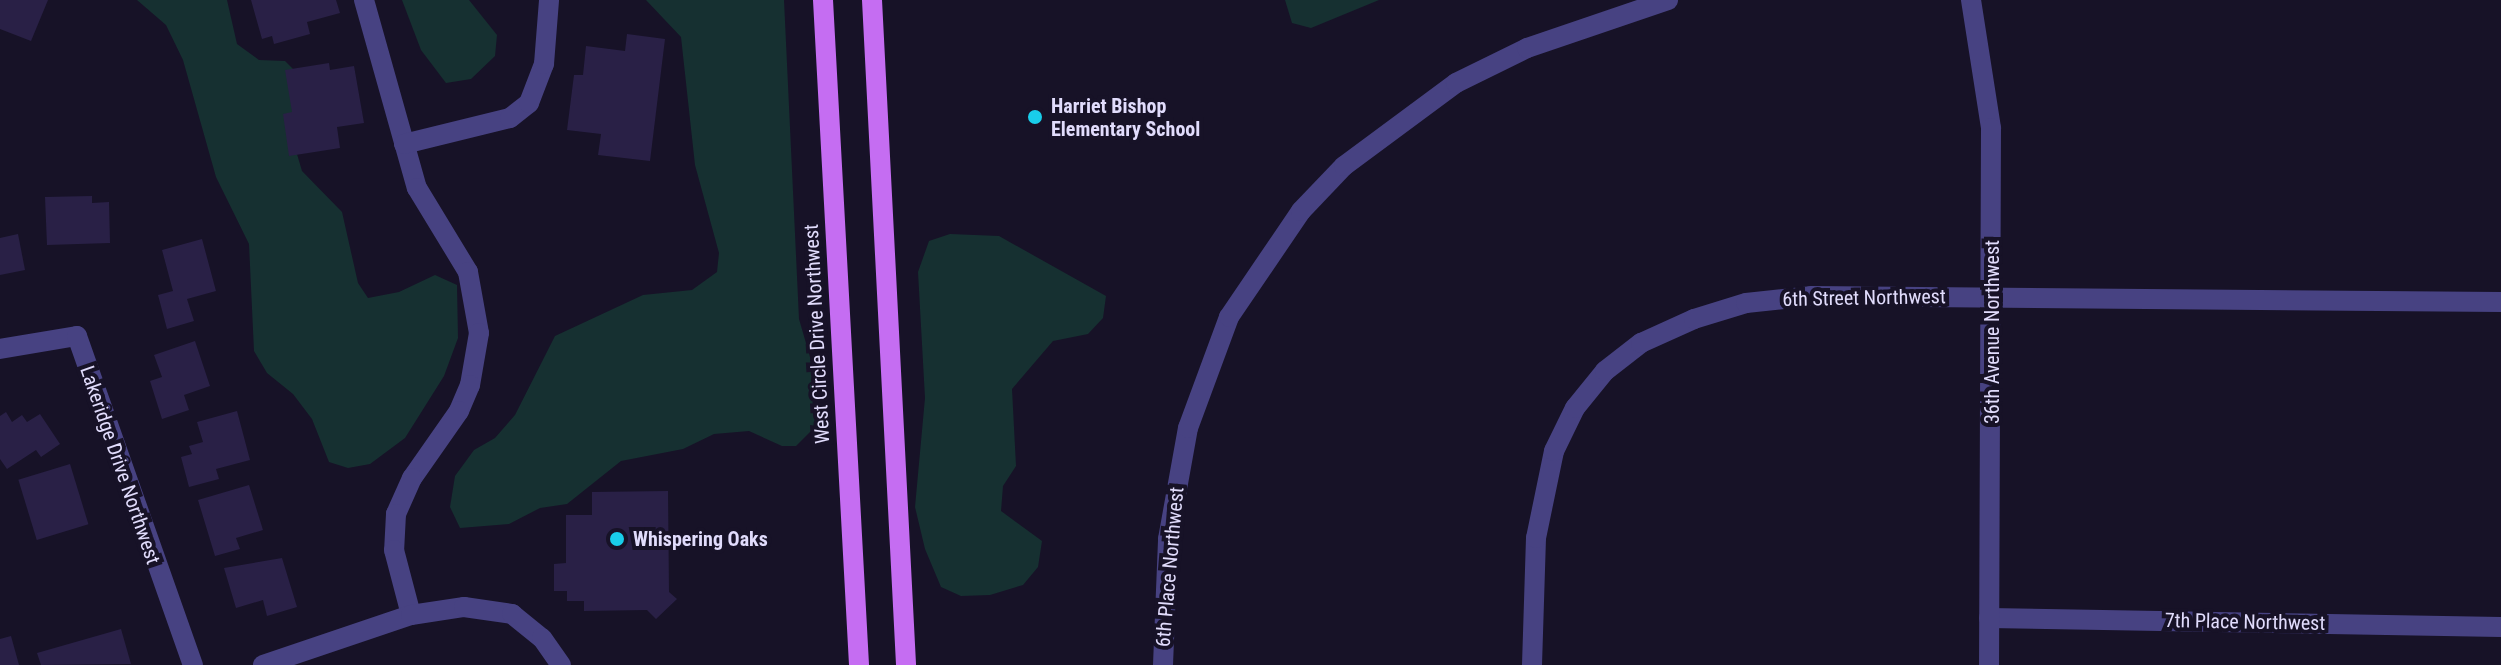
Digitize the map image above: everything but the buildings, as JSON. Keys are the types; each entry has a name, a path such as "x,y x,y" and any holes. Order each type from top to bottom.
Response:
{"main road":[{"name":"West Circle Drive Northwest","path":"823,0 859,665"},
{"path":"872,0 906,665"}],"street":[{"path":"364,0 417,188 468,272 479,333 470,385 459,411 412,478 396,514 394,550 411,615"},
{"path":"404,144 510,118 529,103 544,64 549,0"},
{"name":"6th Place Northwest","path":"1163,665 1168,539 1188,428 1229,317 1301,211 1356,157 1456,83 1527,48 1668,0"},
{"name":"36th Avenue Northwest","path":"1971,0 1991,128 1993,297 1989,665"},
{"name":"6th Street Northwest","path":"1532,665 1543,492 1554,451 1575,408 1605,371 1641,343 1746,303 1811,296 2501,302"},
{"name":"Lakeridge Drive Northwest","path":"0,349 77,336 193,665"},
{"path":"263,665 411,615 464,607 512,614 542,638 561,665"},
{"name":"7th Place Northwest","path":"1989,618 2501,627"}],"green space":[{"path":"137,0 227,0 237,44 259,60 285,61 304,80 294,144 302,171 342,212 358,283 368,298 399,292 435,275 457,285 458,338 444,376 405,438 370,464 348,468 329,462 312,419 293,394 267,373 254,351 249,244 216,177 183,60 166,25"},
{"path":"402,0 469,0 497,35 495,56 471,79 446,83 421,50"},
{"path":"646,0 784,0 799,319 821,395 813,429 796,446 782,446 749,431 714,434 683,449 621,461 567,504 540,508 509,524 460,528 450,507 455,476 474,450 495,438 515,415 555,336 643,295 692,290 717,272 719,253 695,165 681,37"},
{"path":"1285,0 1379,0 1311,28 1292,23"},
{"path":"950,234 999,236 1106,296 1103,318 1088,334 1053,341 1012,389 1016,466 1003,486 1001,511 1042,541 1038,567 1023,585 990,595 961,596 941,587 925,549 915,507 925,398 918,272 929,241"}],"place":[{"name":"Harriet Bishop Elementary School","path":"1035,117"},
{"name":"Whispering Oaks","path":"617,539"}]}
